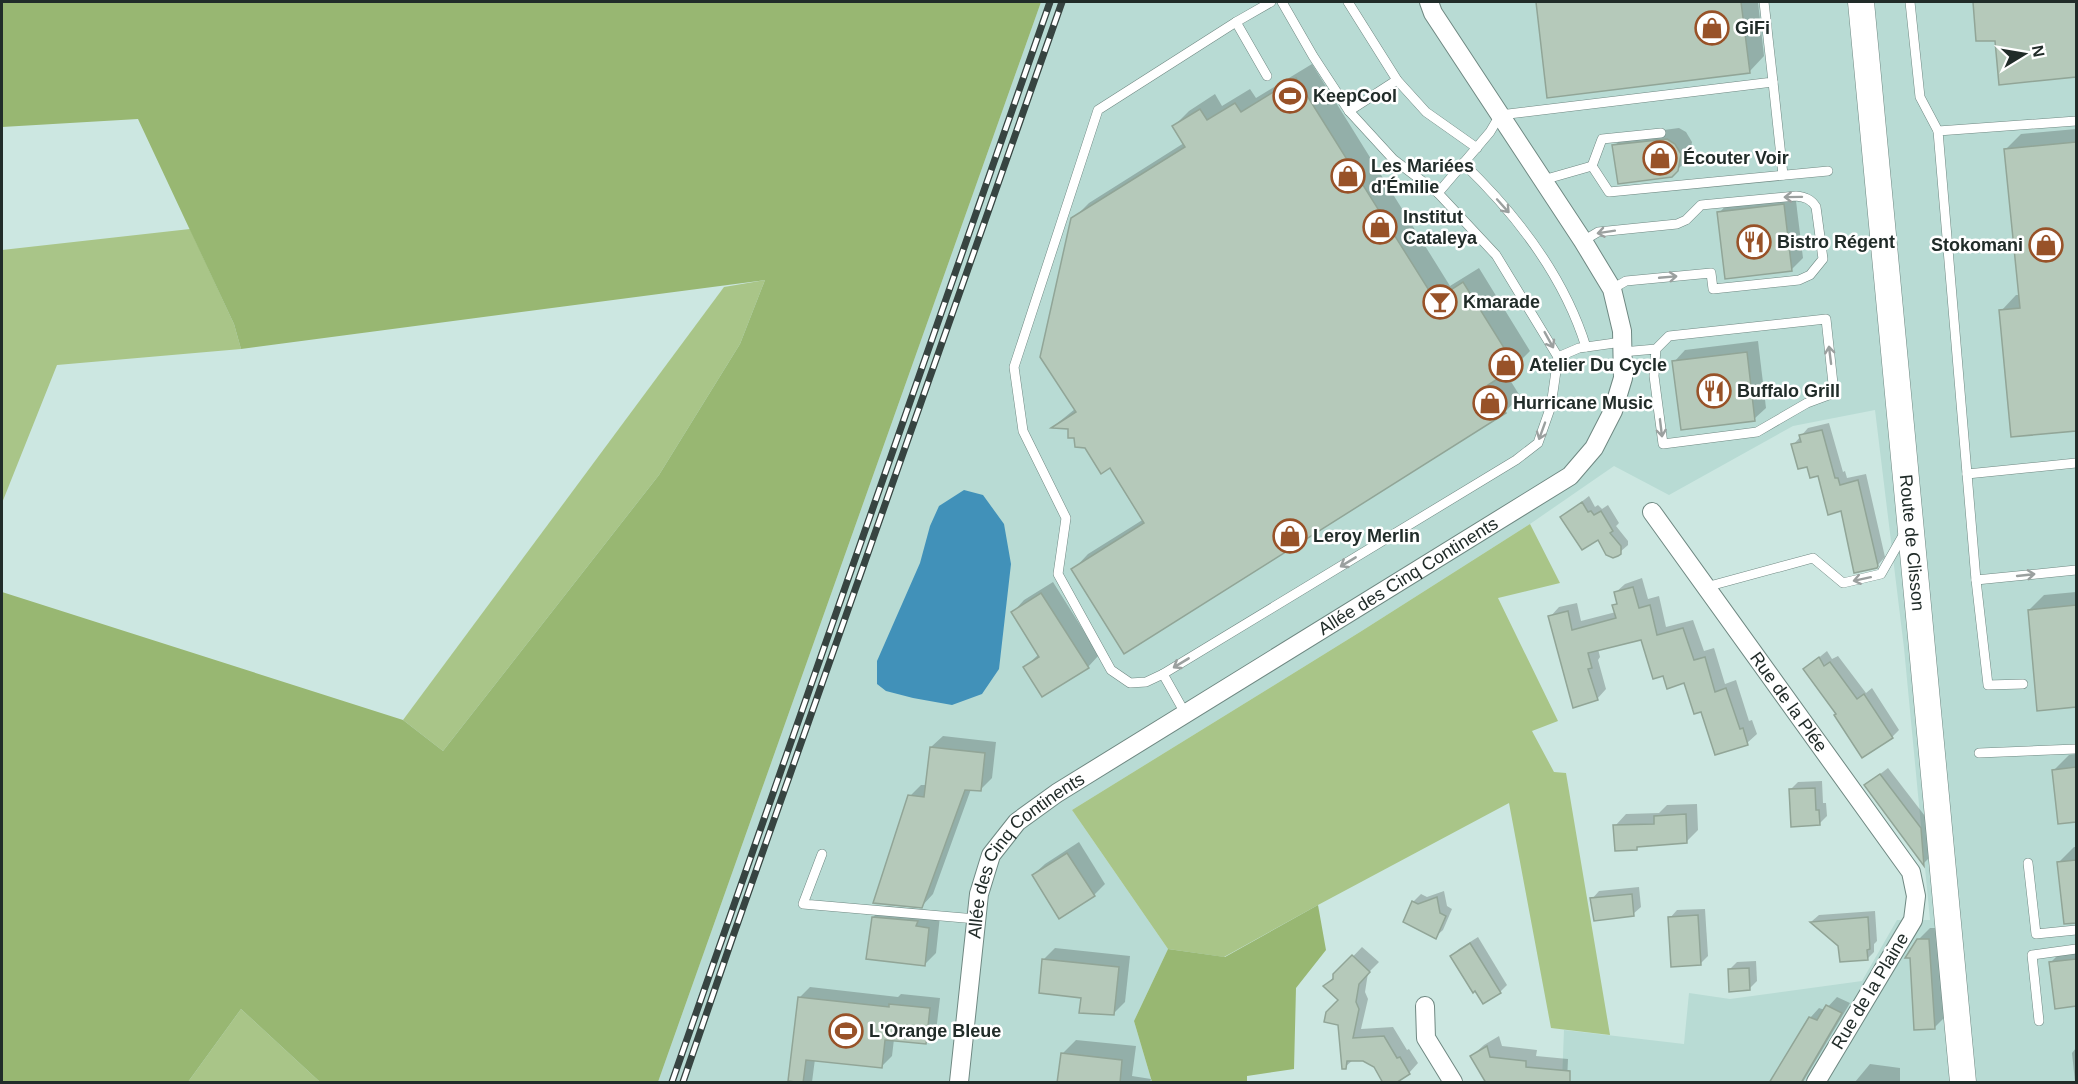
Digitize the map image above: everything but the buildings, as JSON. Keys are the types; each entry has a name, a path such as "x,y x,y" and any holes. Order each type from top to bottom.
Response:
{"main road":[{"name":"Route de Clisson","path":"1861,2 1964,1083"}],"street":[{"name":"Allée des Cinq Continents","path":"959,1083 979,894 991,855 1017,822 1057,793 1570,476 1594,448 1613,411 1623,378 1622,331 1611,289 1583,241 1433,13 1429,2"},
{"name":"Rue de la Plée","path":"1652,512 1911,872 1916,896"},
{"name":"Rue de la Plaine","path":"1816,1083 1913,920 1916,896"},
{"path":"1425,1006 1426,1038 1453,1083"}],"lane":[{"path":"1271,2 1098,110 1014,367 1023,431 1066,518 1058,574 1111,670 1130,683 1146,682 1162,674 1516,460 1538,443 1551,406 1558,357 1496,255 1438,193 1393,159 1349,111 1313,56 1282,2"},
{"path":"1348,2 1397,80 1426,112 1477,148"},
{"path":"1764,2 1783,175"},
{"path":"1910,2 1920,97 1938,131 1976,580 1988,685 2023,684"},
{"path":"1236,22 1267,76"},
{"path":"1349,111 1397,80"},
{"path":"1438,193 1477,148 1500,116 1525,111 1773,82"},
{"path":"1938,131 2076,120"},
{"path":"1593,166 1602,139 1661,133"},
{"path":"1463,163 1524,229 1557,280 1577,318 1586,347"},
{"path":"1593,166 1609,192 1828,171"},
{"path":"1543,180 1593,166"},
{"path":"1583,241 1598,232 1677,224 1686,220 1701,205 1796,196 1805,197 1816,207 1822,259 1810,275 1799,280 1713,289 1711,273 1626,281 1611,289"},
{"path":"1558,357 1586,347 1656,349 1669,336 1826,319 1834,393 1807,403 1757,432 1663,444 1654,376 1656,349"},
{"path":"1967,474 2076,463"},
{"path":"1706,587 1813,558 1843,583 1881,574 1911,522"},
{"path":"1976,580 2076,570"},
{"path":"1162,674 1185,713"},
{"path":"1979,753 2076,748"},
{"path":"822,854 803,904 976,919"},
{"path":"2028,863 2036,934 2076,930"},
{"path":"2039,1021 2032,955 2076,949"}],"shaded area":[{"path":"1041,2 2076,2 2076,1082 1562,1082 1564,1030 1684,1044 1689,993 1730,999 1862,981 1897,920 1930,920 1904,648 1875,410 1793,426 1669,495 1614,466 1530,524 1360,632 1072,810 1168,949 1134,1021 1152,1082 658,1082"}],"green space":[{"path":"2,2 1041,2 658,1082 320,1082 241,1009 188,1082 2,1082 2,592 403,720 443,751 659,475 740,344 765,280 241,349 234,324 138,119 2,127"},
{"path":"190,229 234,324 241,349 57,365 2,503 2,250"},
{"path":"765,280 740,344 659,475 443,751 403,720 724,287"},
{"path":"1530,524 1560,583 1498,598 1558,721 1532,731 1554,772 1566,773 1610,1035 1551,1028 1509,803 1224,957 1168,949 1072,810"},
{"path":"1318,905 1326,950 1296,988 1294,1069 1247,1076 1247,1082 1152,1082 1134,1021 1168,949 1225,957"},
{"path":"241,1009 320,1082 188,1082"}],"water":[{"path":"964,490 983,495 1004,524 1011,564 999,669 982,694 952,705 886,691 877,684 877,661 920,563 930,526 939,506"}],"railway":[{"path":"672,1082 1050,2"},
{"path":"683,1082 1062,2"}],"place":[{"name":"GiFi","path":"1712,28"},
{"name":"KeepCool","path":"1290,96"},
{"name":"Écouter Voir","path":"1660,158"},
{"name":"Les Mariées d'Émilie","path":"1348,176"},
{"name":"Institut Cataleya","path":"1380,227"},
{"name":"Bistro Régent","path":"1754,242"},
{"name":"Stokomani","path":"2046,245"},
{"name":"Kmarade","path":"1440,302"},
{"name":"Atelier Du Cycle","path":"1506,365"},
{"name":"Buffalo Grill","path":"1714,391"},
{"name":"Hurricane Music","path":"1490,403"},
{"name":"Leroy Merlin","path":"1290,536"},
{"name":"L'Orange Bleue","path":"846,1031"}]}
